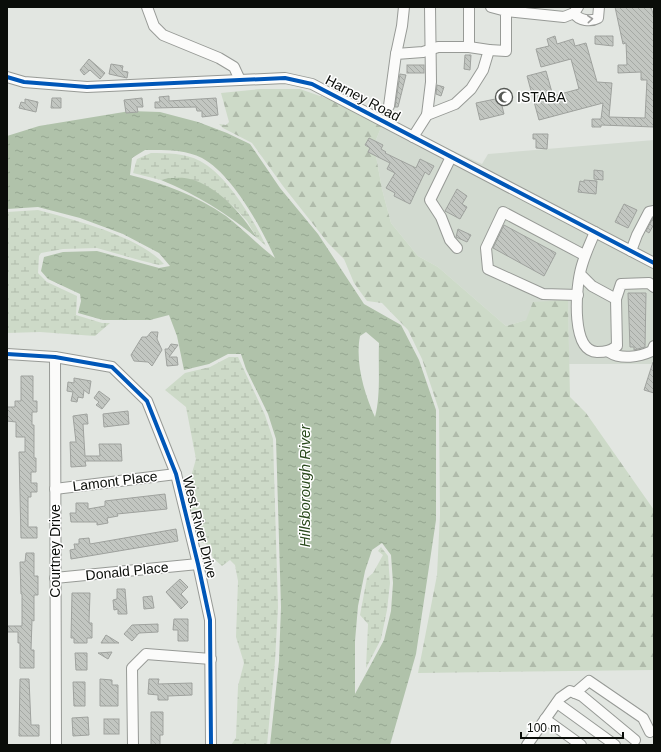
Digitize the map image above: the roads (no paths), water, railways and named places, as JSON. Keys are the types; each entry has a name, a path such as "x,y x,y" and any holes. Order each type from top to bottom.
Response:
{"street":[{"path":"147,7 154,26 163,35 219,58 234,67 240,80"},
{"path":"389,106 404,7"},
{"path":"413,137 427,115 431,82 430,7"},
{"path":"469,7 469,47"},
{"path":"491,7 564,17 576,10 580,19 595,20 598,18 599,7"},
{"path":"396,54 423,52 438,47 469,47 506,51 506,9"},
{"path":"427,115 455,104 472,88 484,70 490,50"},
{"name":"Harney Road","path":"7,77 24,82 87,87 285,78 312,84 654,263"},
{"path":"450,156 430,200 441,217 450,240 457,248"},
{"path":"631,251 637,235 649,212 654,211"},
{"path":"578,295 543,294 488,269 486,248 503,212 584,255"},
{"path":"595,232 584,255 578,295 579,336 585,348 592,352 609,352 617,357 643,356 652,351 654,346"},
{"path":"580,274 592,286 616,299"},
{"path":"609,352 617,346 616,299 622,284 649,283 654,287"},
{"name":"West River Drive","path":"7,354 55,357 112,367 146,401 176,474 210,620 211,745"},
{"name":"Courtney Drive","path":"55,357 56,745"},
{"name":"Lamont Place","path":"55,488 176,474"},
{"name":"Donald Place","path":"55,578 198,564"},
{"path":"133,745 132,668 146,654 211,659"},
{"path":"527,745 560,698 570,691 582,696 632,743 652,732 643,718 589,681 575,693"},
{"path":"557,703 615,745"},
{"path":"545,718 581,745"}],"water":[{"name":"Hillsborough River","path":"130,111 160,112 198,122 250,144 280,188 318,234 364,304 401,325 419,360 436,410 436,520 416,654 390,745 270,745 279,661 281,607 276,439 268,414 246,369 241,354 228,354 209,364 184,370 177,336 169,315 150,320 103,320 78,313 81,301 80,294 48,279 41,271 44,257 63,252 97,251 159,268 170,266 159,253 123,234 80,218 38,207 7,209 7,136 39,126","holes":["145,150 188,153 202,158 213,166 235,188 254,217 275,258 226,216 203,202 180,191 130,175 132,158","366,332 379,343 379,390 375,417 367,398 360,367 360,336","382,543 391,555 393,583 391,611 384,640 355,694 355,641 358,606 365,571 372,550"]},
{"path":"168,178 190,179 210,188 229,202 245,220 257,238 234,220 211,205 161,180"}],"place":[{"name":"ISTABA","path":"504,97"}]}
